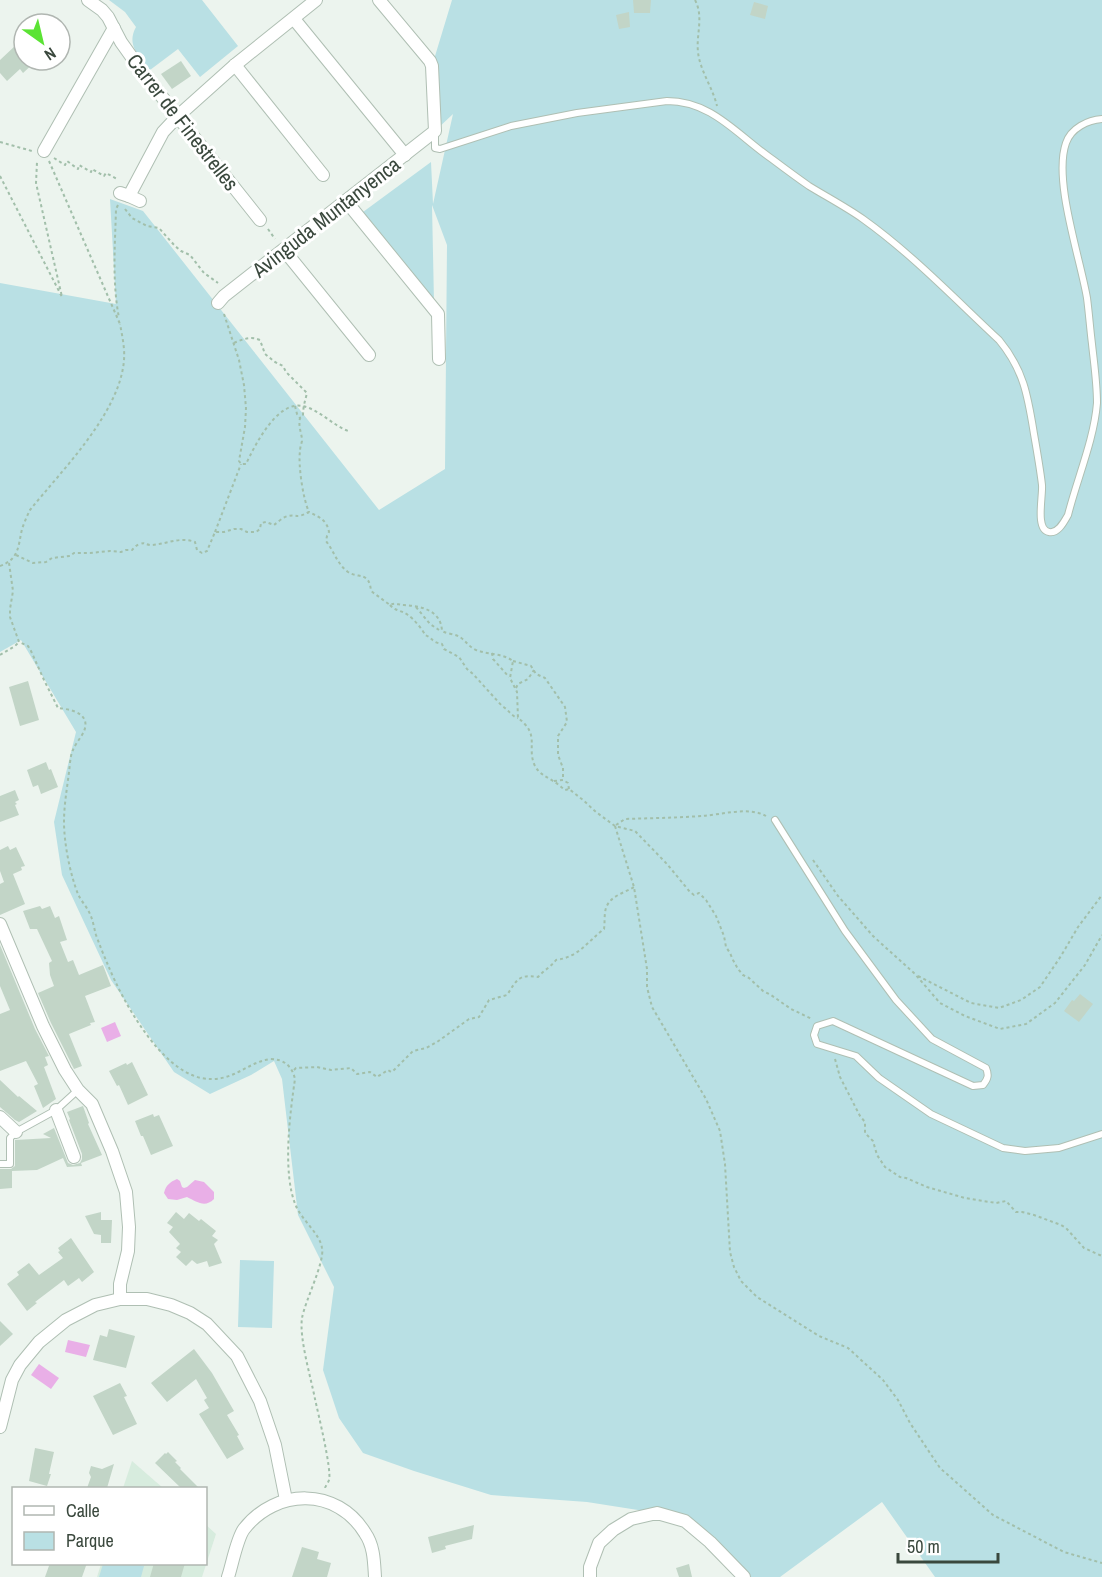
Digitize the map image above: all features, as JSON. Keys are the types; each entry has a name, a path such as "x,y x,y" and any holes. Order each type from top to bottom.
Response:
{"street":[{"name":"Carrer de Finestrelles","path":"88,0 102,10 132,58 260,220"},
{"path":"126,197 163,132 178,116 235,65 316,0"},
{"path":"379,0 430,61 435,131"},
{"path":"294,19 405,155"},
{"path":"45,154 114,28"},
{"path":"235,65 323,175"},
{"name":"Avinguda Muntanyenca","path":"221,300 281,247 346,201 435,131"},
{"path":"346,201 438,314 439,359"},
{"path":"281,247 369,355"},
{"path":"0,924 43,1026 65,1070 78,1090 92,1104 126,1192 129,1227 128,1251 120,1284 120,1299"},
{"path":"56,1110 74,1157"},
{"path":"0,1117 16,1132"},
{"path":"0,1427 3,1396 21,1365 39,1342 66,1320 94,1305 120,1299 147,1299 171,1305 207,1324 237,1356 260,1401 275,1445 286,1500"},
{"path":"228,1577 242,1532 262,1511 296,1498 317,1499 340,1508 355,1520 366,1534 374,1555 375,1577"},
{"path":"590,1577 590,1567 599,1542 631,1519 657,1513 685,1521 710,1542 744,1577"}],"lane":[{"path":"435,131 435,148 440,149 511,126 577,113 667,101 697,105 720,119 764,154 809,186 863,219 903,251 1008,350 1020,372 1027,392 1042,488 1041,524 1045,531 1049,532 1056,531 1068,515 1090,439 1097,403 1087,298 1064,187 1063,155 1068,138 1076,129 1091,121 1102,119"},
{"path":"775,820 845,931 896,1000 932,1039 986,1068 988,1079 983,1085 973,1086 833,1022 817,1026 813,1035 817,1044 856,1056 879,1078 931,1114 1003,1148 1025,1151 1059,1148 1102,1134"},
{"path":"0,1164 10,1164 10,1138 16,1132 56,1110 78,1090"}],"path":[{"path":"695,0 699,7 700,18 698,54 715,98 720,119"},
{"path":"0,142 45,154 65,165 67,161 78,169 80,165 91,172 92,169 104,176 106,173 117,179"},
{"path":"0,176 62,297 36,183 37,162 45,154"},
{"path":"45,154 120,324"},
{"path":"126,197 128,212 132,218 147,226 159,228 175,246 190,255 207,276 220,285 224,314 239,360 246,408 238,461 241,464"},
{"path":"0,566 9,563 16,555 23,526 30,510 94,431 119,384 125,356 116,304 113,268 116,209 126,197"},
{"path":"260,220 281,247"},
{"path":"234,343 254,337 260,340 265,354 283,366 307,393 299,429 302,439 300,470 304,499 309,512 328,525 329,532 326,541 332,548 337,561 350,574 360,575 367,579 371,591 392,609 409,615 424,630 425,635 459,657 467,669 498,702 507,708 511,715 524,722 533,740 535,765 544,777 554,781 565,790 569,789 615,826 635,831 668,864 690,892 694,895 699,893 706,900 716,916 726,947 743,975 790,1009 812,1019 817,1026"},
{"path":"295,406 300,418"},
{"path":"241,464 246,464 275,417 286,408 303,406 348,431"},
{"path":"16,555 33,562 46,562 52,558 70,556 74,553 121,552 132,550 143,543 151,545 180,540 195,542 197,550 202,553 207,551 241,464"},
{"path":"215,532 234,529 256,532 260,529 261,523 274,525 288,516 298,517 309,512"},
{"path":"9,563 13,591 10,617 19,642 28,646 58,708 73,710 85,720 82,735 72,751 64,825 73,876 79,895 90,915 108,967 125,1003 136,1021 167,1058 194,1076 210,1079 225,1078 270,1059 285,1062 293,1071 295,1078 288,1145 289,1174 297,1210 322,1248 322,1258 304,1308 301,1330 330,1476 317,1499"},
{"path":"390,605 395,603 416,606 429,611 439,618 440,629"},
{"path":"401,605 401,612"},
{"path":"416,606 430,624 460,637 471,648 508,657 513,662 531,666 536,674 545,678 565,707 567,722 558,736 558,754 563,768 563,780"},
{"path":"0,655 19,642"},
{"path":"492,653 493,659 508,672 516,689 518,717"},
{"path":"508,672 513,662"},
{"path":"516,689 518,684 528,679 534,670"},
{"path":"554,781 563,780 568,783 569,789"},
{"path":"615,826 625,819 739,812 759,812 775,820"},
{"path":"615,826 634,887 647,969 647,987 652,1007 706,1099 720,1131 730,1252 741,1281 757,1297 819,1336 848,1348 883,1380 940,1468 993,1515 1064,1552 1102,1563"},
{"path":"808,853 838,896 873,936 915,974 940,1003 965,1016 1000,1029 1026,1024 1055,1003 1085,965 1102,935"},
{"path":"293,1071 296,1068 317,1067 331,1070 351,1068 357,1074 370,1072 377,1077 386,1071 393,1071 413,1051 426,1048 469,1019 479,1017 489,1000 507,995 521,977 527,975 538,977 556,960 568,958 586,946 604,929 605,910 609,902 634,887"},
{"path":"915,974 971,1003 999,1008 1022,1000 1040,987 1077,927 1102,894"},
{"path":"836,1049 834,1055 840,1077 865,1122 866,1133 873,1141 877,1155 885,1167 900,1177 966,1198 996,1203 1006,1201 1016,1212 1044,1218 1066,1228 1084,1248 1102,1256"}],"shaded area":[{"path":"115,1022 121,1036 107,1042 101,1028"},
{"path":"177,1179 184,1188 195,1180 204,1182 214,1192 214,1199 204,1204 187,1197 177,1200 168,1199 164,1193 166,1188"},
{"path":"68,1340 90,1345 86,1357 65,1352"},
{"path":"39,1364 59,1378 51,1389 31,1375"},
{"path":"132,1461 162,1487 123,1487"},
{"path":"207,1526 216,1534 207,1562"},
{"path":"101,1565 206,1565 202,1577 97,1577"}],"green space":[{"path":"109,0 202,0 238,46 200,77 178,49 150,70 133,45 133,33 136,27 125,12"},
{"path":"452,0 1102,0 1102,1577 935,1577 882,1502 780,1577 744,1577 685,1521 657,1513 587,1502 491,1495 363,1453 339,1418 323,1370 334,1287 298,1215 282,1079 274,1061 251,1075 210,1094 174,1072 111,980 62,875 54,822 76,732 21,640 0,652 0,283 116,304 110,199 143,211 379,510 445,469 447,245 432,205 434,302 363,212 431,162 433,204 453,114 435,131 432,66"},
{"path":"240,1260 274,1261 272,1328 238,1327"},
{"path":"103,1565 144,1566 141,1577 99,1577"}],"building":[{"path":"633,0 651,0 650,13 634,13"},
{"path":"754,2 768,6 765,19 750,15"},
{"path":"629,12 630,27 619,29 616,15"},
{"path":"12,49 12,72 17,72 7,81 0,73 0,60"},
{"path":"181,61 191,76 172,89 161,74"},
{"path":"28,681 39,720 20,726 9,687"},
{"path":"46,762 58,787 41,794 38,785 33,787 27,770"},
{"path":"15,790 19,800 15,802 17,804 15,805 19,815 0,822 0,796"},
{"path":"8,846 10,850 16,847 25,866 13,874 25,904 0,915 0,884 4,882 0,871 0,850"},
{"path":"40,906 42,909 50,906 55,918 59,916 67,940 60,942 68,962 73,960 79,975 103,965 111,986 85,996 95,1022 69,1034 82,1066 74,1069 38,993 54,986 49,963 52,961 37,929 30,929 23,911"},
{"path":"0,945 35,1029 49,1056 45,1057 48,1065 44,1067 56,1099 43,1108 34,1086 38,1084 26,1061 0,1071 0,1014 10,1010 0,986"},
{"path":"1080,994 1093,1004 1079,1022 1064,1011"},
{"path":"132,1062 148,1095 128,1105 119,1085 117,1086 109,1071"},
{"path":"0,1080 37,1111 19,1122 15,1120 0,1107"},
{"path":"83,1106 88,1124 102,1155 81,1163 82,1166 67,1167 63,1158 37,1170 12,1171 12,1188 0,1189 0,1169 11,1169 15,1166 15,1140 51,1138 43,1134 54,1128 68,1163 73,1165 80,1163 82,1154 67,1112"},
{"path":"153,1114 154,1117 159,1115 173,1146 151,1155 135,1121"},
{"path":"101,1212 101,1220 112,1220 111,1243 101,1243 101,1235 94,1234 85,1216"},
{"path":"176,1212 184,1219 189,1213 216,1231 212,1236 218,1240 214,1244 222,1263 209,1267 207,1261 197,1264 192,1260 186,1266 176,1257 181,1252 176,1248 180,1244 169,1232 173,1227 167,1223"},
{"path":"71,1238 94,1272 82,1282 79,1278 68,1286 64,1280 27,1311 7,1284 29,1263 39,1275 63,1258 58,1248"},
{"path":"0,1321 13,1334 0,1346"},
{"path":"109,1329 135,1336 126,1368 93,1360 100,1335 107,1337"},
{"path":"194,1349 212,1373 234,1411 227,1415 244,1449 227,1459 199,1414 209,1408 204,1400 207,1398 196,1379 167,1402 151,1383"},
{"path":"120,1383 137,1424 113,1435 93,1396"},
{"path":"35,1448 54,1452 47,1486 29,1481"},
{"path":"168,1452 177,1461 175,1462 180,1469 198,1487 180,1487 155,1463"},
{"path":"114,1464 107,1487 87,1487 91,1477 89,1473 91,1466 102,1469"},
{"path":"474,1525 472,1539 445,1546 446,1549 432,1553 428,1537"},
{"path":"302,1547 319,1552 317,1559 331,1563 327,1577 292,1577"},
{"path":"689,1564 692,1577 679,1577 676,1568"},
{"path":"49,1565 86,1565 82,1577 45,1577"},
{"path":"153,1565 184,1565 181,1577 150,1577"}]}
